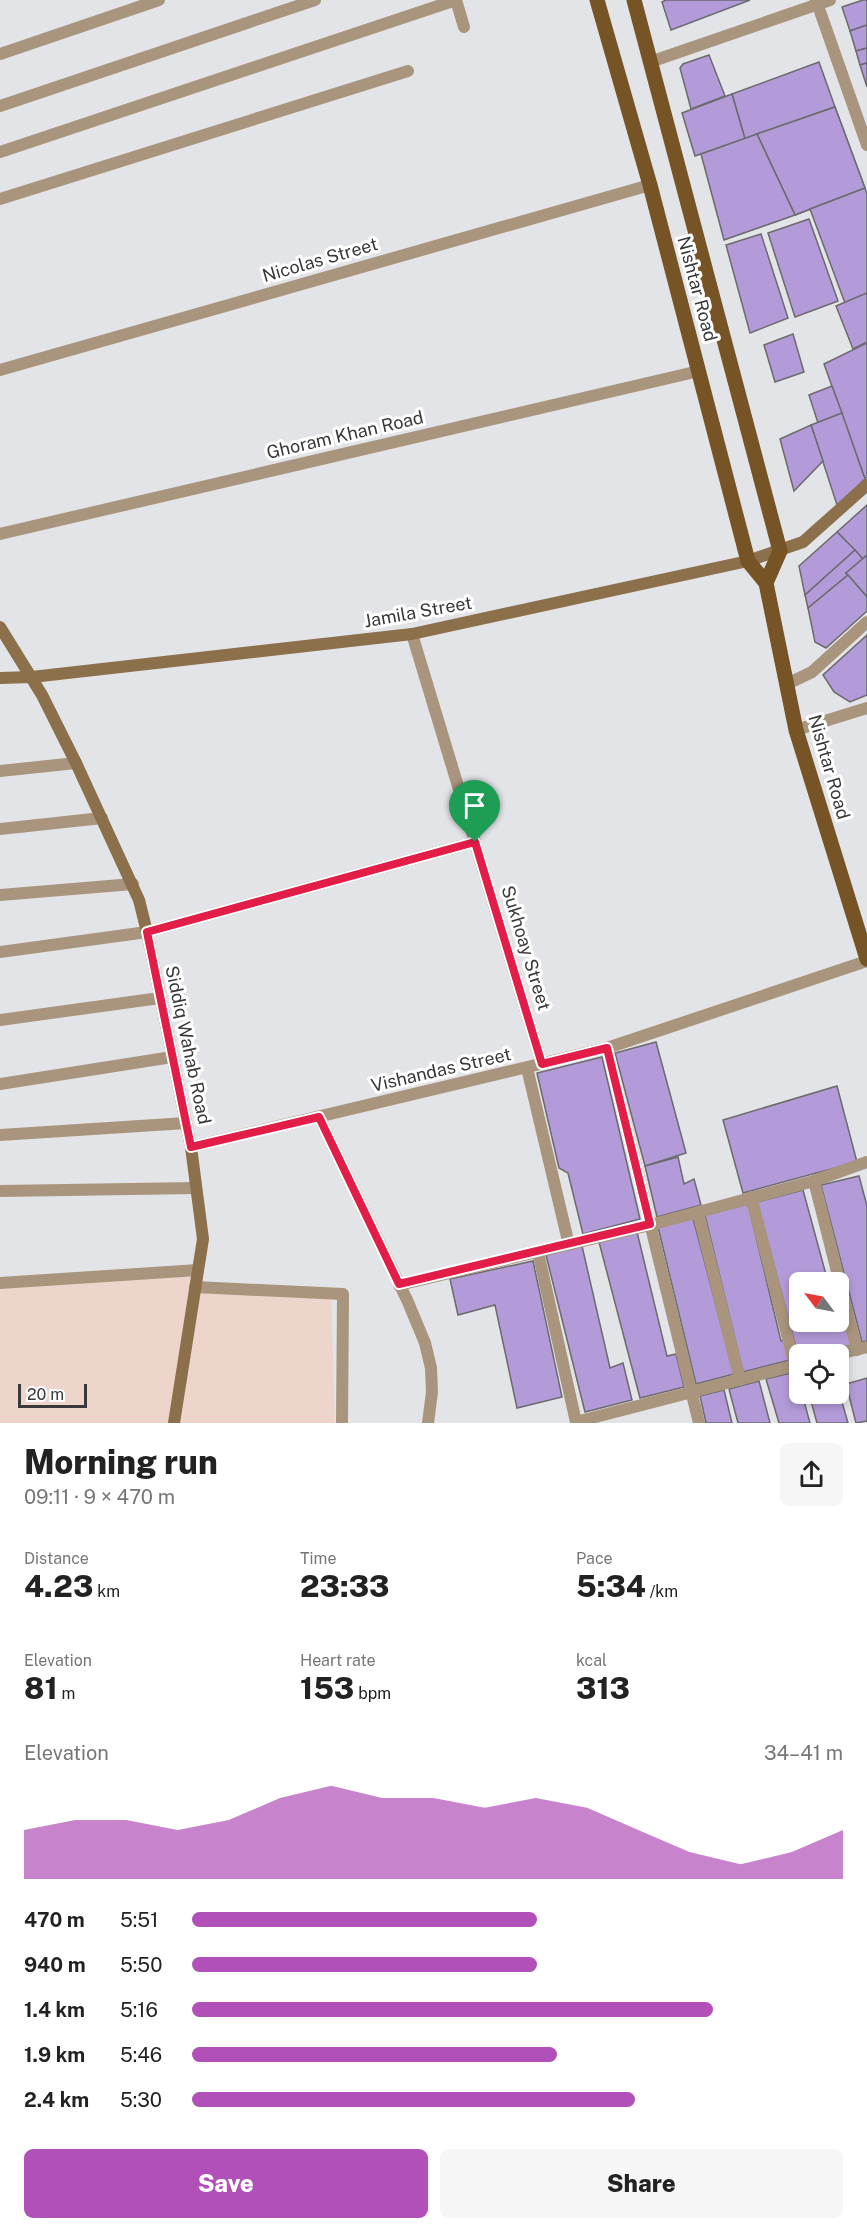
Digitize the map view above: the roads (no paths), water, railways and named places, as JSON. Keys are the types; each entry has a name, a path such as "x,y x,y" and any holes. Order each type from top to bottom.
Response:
{"main road":[{"name":"Nishtar Road","path":"597,0 650,185 748,561 766,583 796,730 867,960"},
{"name":"Nishtar Road","path":"634,0 780,550"},
{"name":"Jamila Street","path":"0,678 32,677 412,634 748,561 803,542 867,485"},
{"path":"766,583 780,550"},
{"name":"Siddiq Wahab Road","path":"0,627 32,677 76,763 133,884 147,932 191,1147 203,1239 174,1423"},
{"name":"Jamila Street","path":"0,687 32,677"}],"street":[{"path":"0,54 139,3 159,0"},
{"path":"0,106 315,0"},
{"path":"0,152 456,0 464,27"},
{"path":"650,62 821,1 867,145"},
{"path":"0,200 408,71"},
{"name":"Nicolas Street","path":"0,370 650,185"},
{"name":"Ghoram Khan Road","path":"0,534 699,370"},
{"path":"787,684 812,672 867,622"},
{"name":"Sukhoay Street","path":"412,634 542,1064"},
{"path":"796,730 867,708"},
{"path":"0,771 76,763"},
{"path":"0,829 102,818"},
{"path":"0,952 147,932 475,842"},
{"path":"0,895 133,884"},
{"name":"Vishandas Street","path":"191,1147 607,1048 867,960"},
{"path":"0,1020 160,998"},
{"path":"607,1048 699,1423"},
{"path":"0,1084 172,1057"},
{"path":"527,1068 569,1245"},
{"path":"319,1117 425,1343 431,1368 432,1392 428,1423"},
{"path":"0,1135 186,1123"},
{"path":"399,1284 569,1245 698,1212 814,1181 867,1162"},
{"path":"814,1181 862,1349"},
{"path":"0,1191 196,1188"},
{"path":"751,1197 791,1344"},
{"path":"698,1212 740,1380"},
{"path":"538,1252 576,1422 789,1367"},
{"path":"0,1283 198,1270"},
{"path":"195,1287 343,1294 342,1423"}]}
